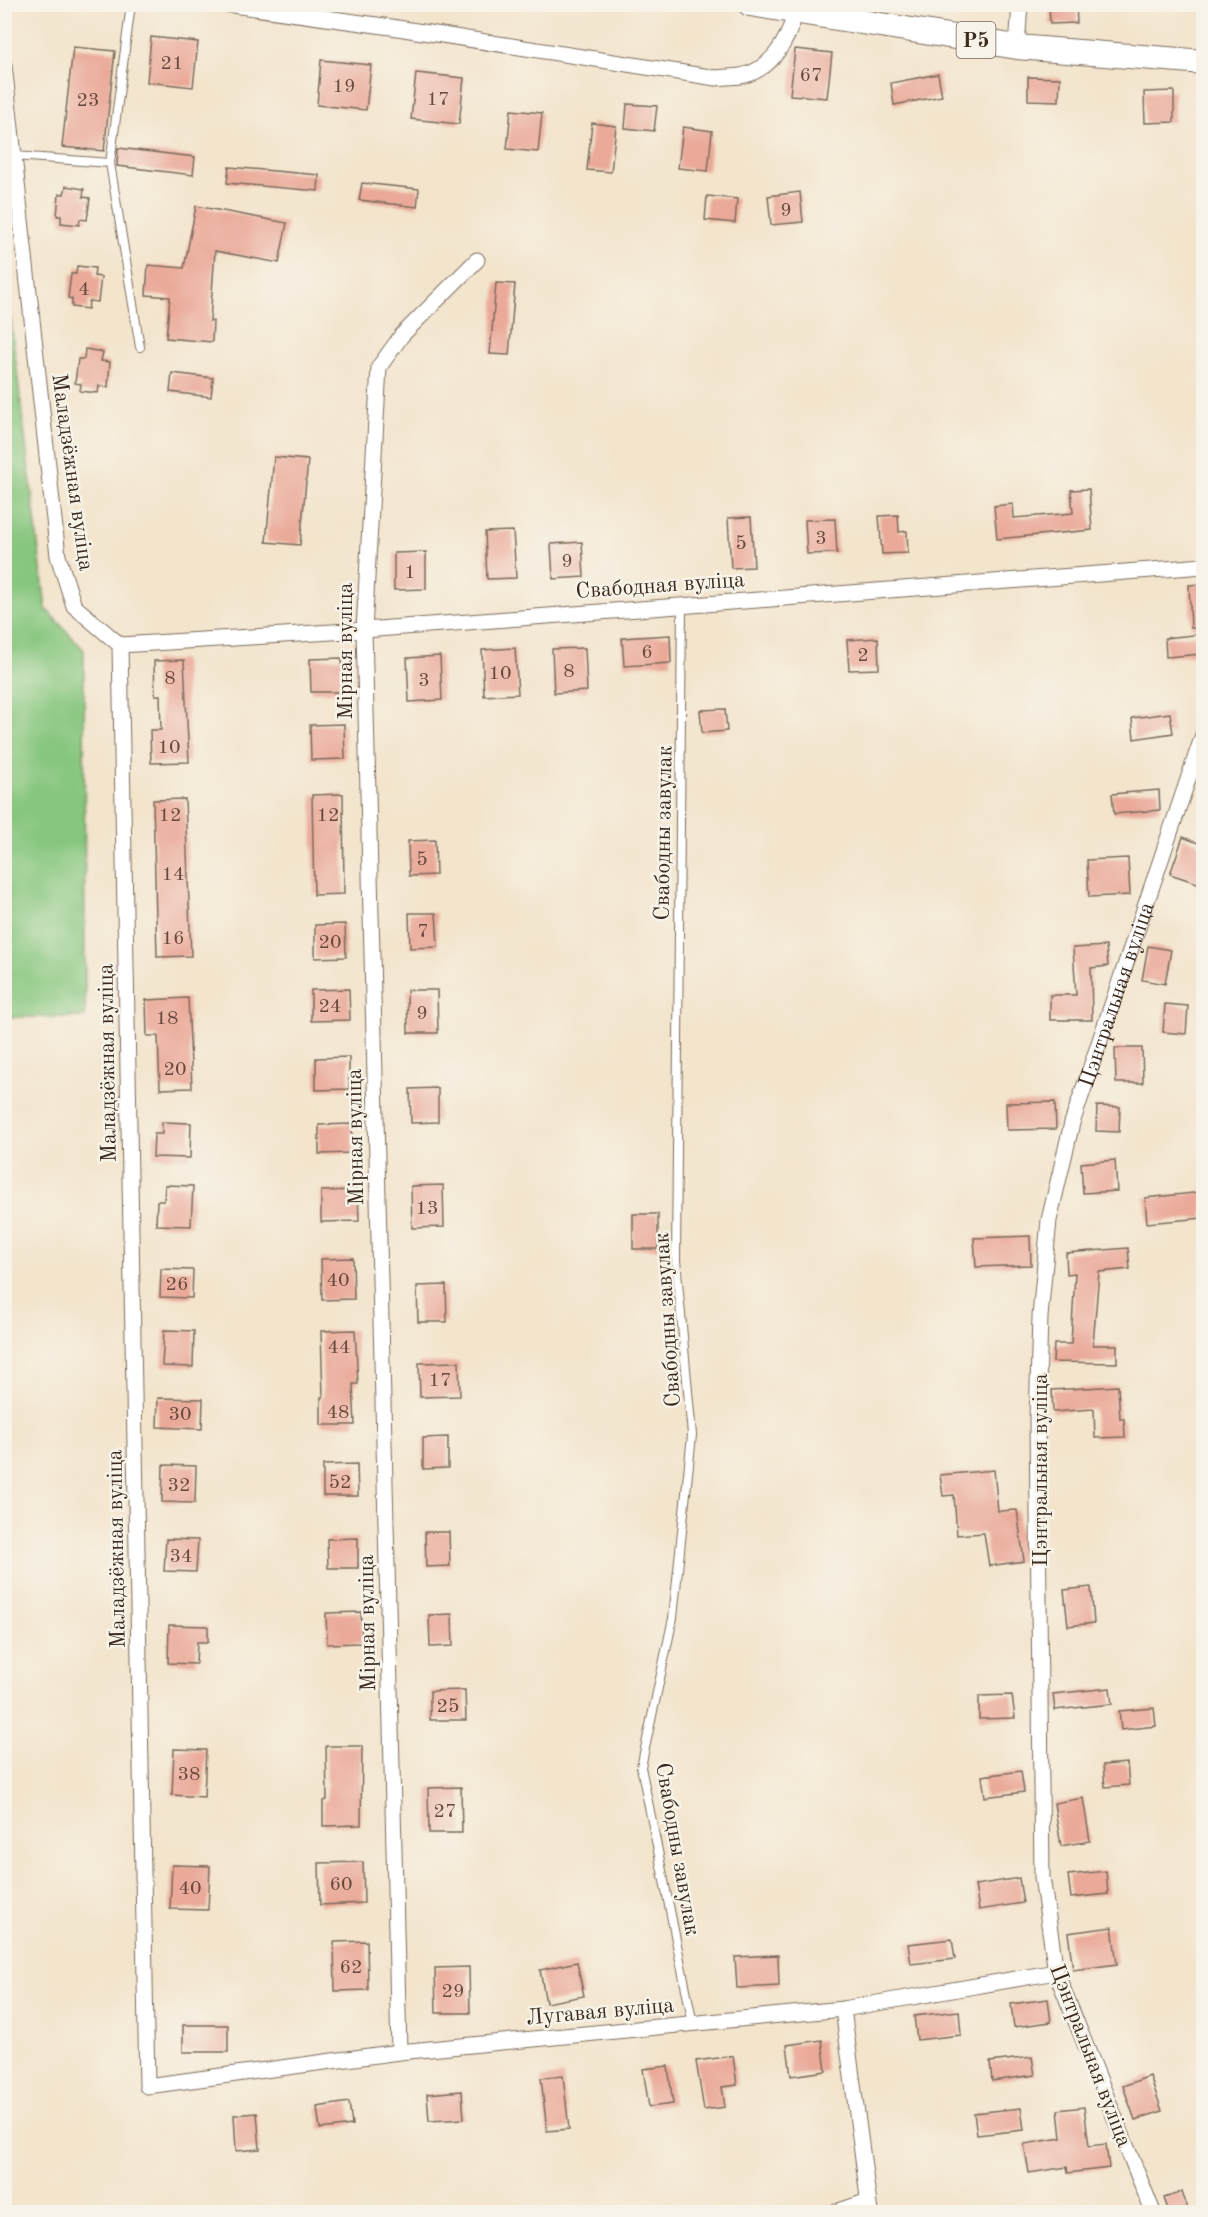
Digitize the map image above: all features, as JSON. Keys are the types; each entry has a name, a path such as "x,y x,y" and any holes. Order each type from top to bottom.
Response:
{"main road":[{"name":"Р5","path":"750,4 808,11 1017,47 1203,62"}],"street":[{"path":"225,4 391,27 716,78 741,76 761,68 778,52 792,28 808,11"},
{"path":"1017,47 1020,4"},
{"name":"Маладзёжная вуліца","path":"4,65 58,556 74,606 120,645 147,2086"},
{"name":"Мірная вуліца","path":"399,2052 364,630 379,367 402,335 477,260"},
{"name":"Свабодная вуліца","path":"120,645 364,630 1203,566"},
{"name":"Цэнтральная вуліца","path":"1153,2212 1056,1972 1042,1877 1038,1504 1040,1317 1049,1220 1072,1123 1203,732"},
{"name":"Лугавая вуліца","path":"147,2086 399,2052 843,2009 1056,1972"},
{"path":"836,2212 869,2206 843,2009"}],"lane":[{"path":"131,4 110,162 140,347"},
{"path":"15,156 110,162"},
{"name":"Свабодны завулак","path":"682,605 676,1260 692,1435 673,1618 641,1767 693,2024"}],"green space":[{"path":"4,265 46,609 84,650 85,1017 5,1017"}],"building":[{"path":"1049,4 1076,4 1077,23 1050,24"},
{"path":"151,37 198,42 193,87 147,82"},
{"path":"73,47 115,51 104,151 62,147"},
{"path":"795,49 832,53 827,98 790,95"},
{"path":"321,60 371,65 366,110 317,105"},
{"path":"416,73 464,78 459,124 411,119"},
{"path":"938,74 942,96 894,105 891,83"},
{"path":"1028,77 1060,78 1059,101 1028,100"},
{"path":"1174,91 1174,122 1145,123 1144,92"},
{"path":"627,104 657,106 654,131 625,128"},
{"path":"511,110 542,113 538,152 507,149"},
{"path":"592,123 616,126 611,172 587,170"},
{"path":"683,127 712,131 708,171 678,168"},
{"path":"118,148 195,157 193,175 117,166"},
{"path":"229,167 319,175 318,191 227,183"},
{"path":"362,183 419,189 417,207 359,200"},
{"path":"66,186 84,189 83,197 90,198 87,220 80,219 79,225 61,223 61,216 57,216 59,194 64,194"},
{"path":"800,192 803,222 771,225 768,196"},
{"path":"707,196 737,199 735,223 705,220"},
{"path":"196,206 287,223 279,263 215,251 210,321 213,321 212,342 166,338 170,297 146,295 148,265 184,268"},
{"path":"77,266 95,268 94,276 101,277 98,302 89,301 88,309 72,307 72,299 68,298 71,274 76,274"},
{"path":"496,283 515,284 509,355 490,354"},
{"path":"85,349 103,352 101,361 110,362 108,387 99,386 98,393 80,391 81,384 75,383 78,359 84,359"},
{"path":"172,373 213,378 211,397 170,392"},
{"path":"274,457 308,460 300,545 266,542"},
{"path":"1089,489 1092,530 997,539 994,506 1013,504 1014,518 1073,513 1071,490"},
{"path":"898,515 899,532 907,531 908,553 882,554 879,516"},
{"path":"751,517 754,567 731,568 728,518"},
{"path":"835,519 837,553 807,554 805,520"},
{"path":"513,531 516,578 487,579 485,532"},
{"path":"582,542 584,577 553,579 551,544"},
{"path":"426,552 426,589 394,590 394,553"},
{"path":"1203,584 1203,628 1191,628 1189,585"},
{"path":"1203,634 1203,654 1166,657 1165,638"},
{"path":"670,635 671,663 624,666 622,638"},
{"path":"878,638 879,669 849,670 847,640"},
{"path":"515,648 518,694 484,696 482,650"},
{"path":"585,648 587,691 554,693 552,649"},
{"path":"440,656 442,700 409,702 407,658"},
{"path":"342,658 343,692 311,692 310,659"},
{"path":"184,660 189,762 151,763 150,730 161,730 160,695 155,695 154,661"},
{"path":"725,709 727,731 702,733 700,710"},
{"path":"1170,713 1173,733 1134,739 1132,718"},
{"path":"344,724 345,759 311,760 310,725"},
{"path":"1159,790 1160,810 1114,814 1112,794"},
{"path":"343,794 344,894 314,895 312,795"},
{"path":"185,799 191,956 157,957 153,800"},
{"path":"1183,837 1203,845 1203,885 1170,874"},
{"path":"435,840 436,875 409,876 408,841"},
{"path":"1128,858 1130,895 1089,897 1087,860"},
{"path":"409,913 436,913 438,947 410,948"},
{"path":"345,924 346,957 315,958 315,925"},
{"path":"1106,946 1108,966 1091,968 1092,1020 1050,1020 1050,995 1076,995 1073,948"},
{"path":"1148,946 1171,950 1165,984 1142,980"},
{"path":"349,989 350,1020 311,1021 311,990"},
{"path":"407,990 437,990 438,1033 408,1033"},
{"path":"188,998 192,1088 160,1089 158,1036 147,1036 146,1000"},
{"path":"1165,1004 1188,1006 1186,1034 1163,1032"},
{"path":"1115,1048 1142,1048 1143,1083 1116,1083"},
{"path":"349,1057 349,1089 316,1090 316,1058"},
{"path":"438,1088 438,1122 411,1123 410,1089"},
{"path":"1055,1102 1056,1129 1007,1130 1006,1103"},
{"path":"1097,1106 1120,1107 1119,1132 1096,1131"},
{"path":"162,1122 191,1123 190,1158 153,1157 154,1134 162,1134"},
{"path":"352,1124 353,1153 319,1154 319,1125"},
{"path":"1115,1160 1117,1191 1083,1193 1081,1163"},
{"path":"165,1185 193,1186 191,1226 156,1225 157,1201 164,1201"},
{"path":"443,1185 444,1227 412,1228 411,1186"},
{"path":"358,1190 359,1221 321,1222 321,1191"},
{"path":"1203,1192 1203,1218 1147,1223 1145,1198"},
{"path":"633,1214 658,1214 658,1249 633,1249"},
{"path":"1030,1236 1031,1265 976,1267 974,1238"},
{"path":"1128,1248 1130,1269 1099,1272 1093,1345 1117,1345 1117,1363 1053,1362 1054,1344 1071,1344 1075,1273 1067,1274 1066,1253"},
{"path":"353,1258 354,1299 322,1300 321,1259"},
{"path":"161,1269 193,1270 192,1298 160,1297"},
{"path":"446,1285 447,1322 418,1322 417,1286"},
{"path":"164,1330 194,1331 193,1367 162,1366"},
{"path":"355,1330 358,1384 353,1384 355,1425 321,1425 321,1397 323,1397 321,1331"},
{"path":"459,1362 460,1396 420,1397 419,1363"},
{"path":"1118,1386 1120,1419 1124,1419 1125,1437 1095,1438 1094,1409 1053,1412 1052,1390"},
{"path":"158,1398 203,1399 202,1429 157,1427"},
{"path":"448,1437 448,1468 423,1469 423,1438"},
{"path":"357,1464 358,1496 323,1496 323,1465"},
{"path":"163,1465 196,1466 195,1503 162,1502"},
{"path":"994,1470 998,1511 1017,1510 1024,1561 989,1566 984,1533 957,1535 954,1495 943,1496 940,1475"},
{"path":"425,1532 449,1532 450,1566 426,1567"},
{"path":"358,1538 358,1568 328,1568 327,1539"},
{"path":"166,1539 198,1540 196,1572 164,1571"},
{"path":"1091,1587 1094,1623 1068,1626 1064,1590"},
{"path":"361,1612 362,1643 327,1644 326,1613"},
{"path":"452,1614 453,1646 430,1647 429,1615"},
{"path":"169,1625 208,1626 208,1642 197,1642 196,1664 168,1663"},
{"path":"1110,1688 1112,1704 1055,1710 1053,1694"},
{"path":"465,1690 466,1720 430,1720 430,1691"},
{"path":"1012,1695 1015,1718 979,1719 979,1696"},
{"path":"1154,1708 1156,1726 1121,1730 1119,1711"},
{"path":"326,1746 362,1746 361,1825 323,1826 323,1801 327,1800"},
{"path":"174,1749 206,1750 204,1797 172,1795"},
{"path":"1127,1763 1129,1785 1105,1787 1103,1765"},
{"path":"1021,1771 1024,1792 985,1797 982,1776"},
{"path":"461,1787 462,1833 429,1833 428,1788"},
{"path":"1083,1798 1090,1841 1061,1846 1054,1803"},
{"path":"363,1862 364,1903 320,1905 319,1863"},
{"path":"172,1865 210,1866 208,1910 170,1909"},
{"path":"1106,1871 1108,1894 1071,1898 1068,1875"},
{"path":"1019,1878 1023,1903 979,1910 975,1885"},
{"path":"1112,1927 1117,1964 1073,1970 1068,1933"},
{"path":"952,1939 955,1959 911,1964 908,1944"},
{"path":"367,1941 368,1990 335,1991 334,1942"},
{"path":"778,1955 779,1986 737,1988 735,1957"},
{"path":"577,1962 584,1996 546,2003 540,1970"},
{"path":"469,1967 470,2013 436,2013 435,1968"},
{"path":"1048,1999 1051,2022 1014,2027 1011,2004"},
{"path":"959,2011 961,2035 917,2040 914,2016"},
{"path":"183,2025 228,2025 228,2052 183,2052"},
{"path":"822,2040 826,2071 791,2076 787,2045"},
{"path":"733,2056 737,2085 722,2087 725,2107 704,2110 696,2061"},
{"path":"1032,2057 1035,2075 992,2081 990,2062"},
{"path":"668,2066 673,2104 649,2107 643,2069"},
{"path":"563,2076 569,2129 547,2131 541,2078"},
{"path":"1150,2076 1162,2111 1135,2120 1123,2086"},
{"path":"462,2091 464,2119 429,2121 427,2094"},
{"path":"349,2102 352,2125 320,2129 317,2107"},
{"path":"1084,2107 1089,2146 1106,2144 1109,2168 1068,2173 1067,2167 1029,2173 1024,2144 1061,2138 1058,2110"},
{"path":"1021,2108 1024,2130 977,2135 974,2113"},
{"path":"257,2113 260,2149 236,2151 234,2115"},
{"path":"1182,2192 1189,2212 1169,2212 1164,2198"}]}
